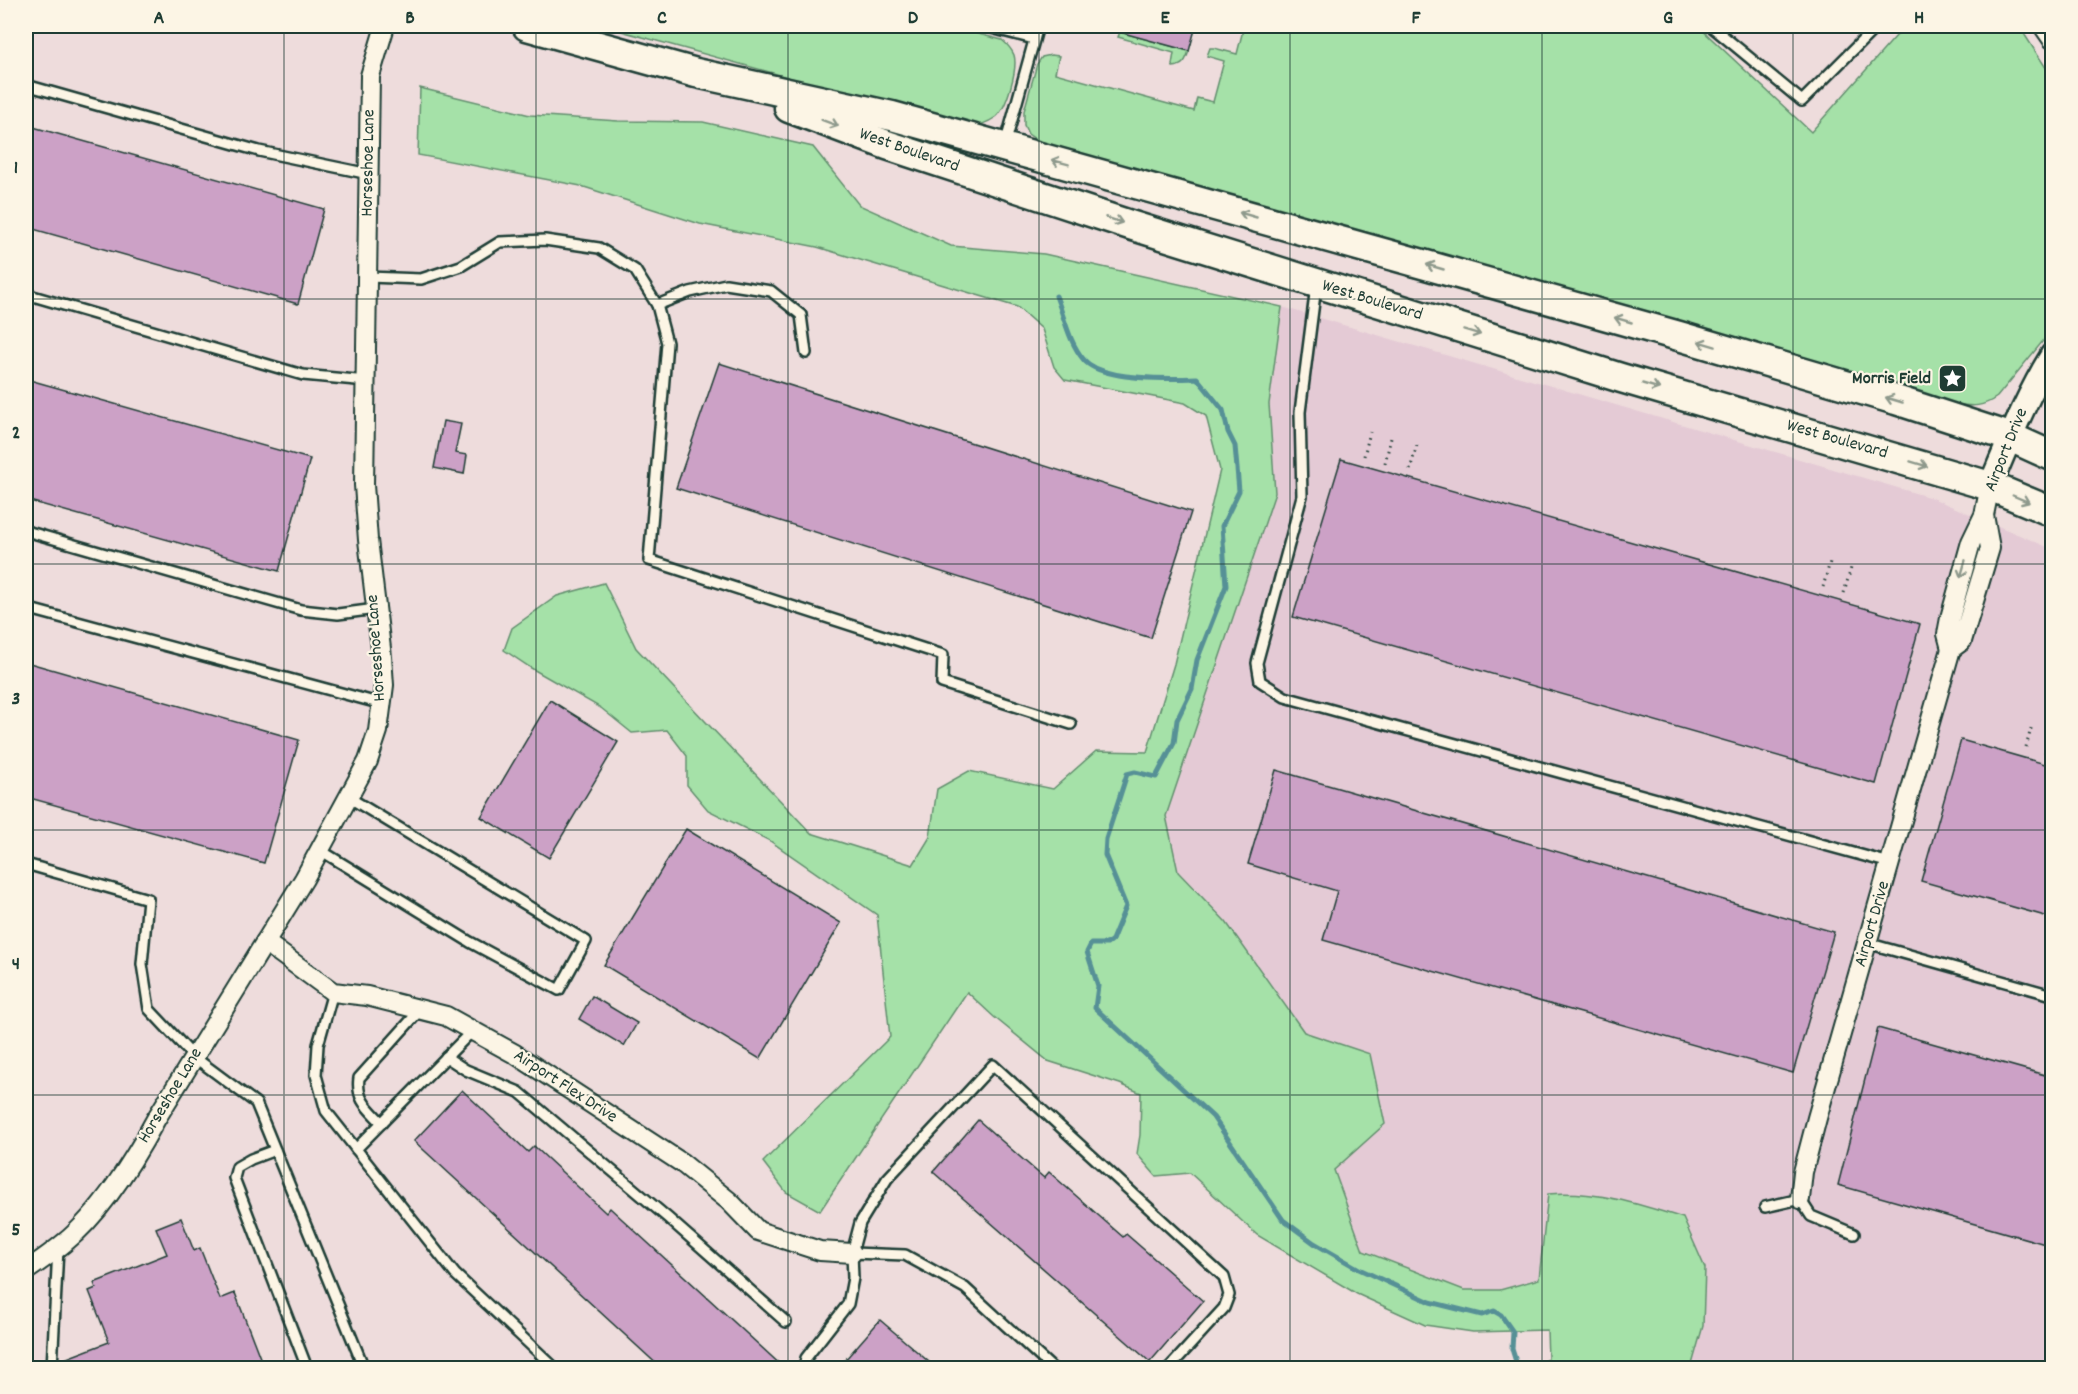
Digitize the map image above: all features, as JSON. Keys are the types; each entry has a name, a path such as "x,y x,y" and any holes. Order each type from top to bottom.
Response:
{"main road":[{"name":"West Boulevard","path":"527,26 696,74 892,116 1679,336 1896,400 2010,437 2052,456"},
{"name":"West Boulevard","path":"696,74 887,145 1130,225 1621,378 1990,486 2052,512"}],"street":[{"name":"Horseshoe Lane","path":"26,1271 81,1228 141,1148 156,1119 320,850 368,761 378,731 382,704 382,657 364,485 370,76 385,26"},
{"path":"2043,26 2052,39"},
{"name":"Airport Drive","path":"1800,1199 1803,1172 1809,1150 1951,649 1947,634 1971,542 1984,515 1990,486 2010,437 2034,385 2052,356"},
{"name":"Airport Flex Drive","path":"265,942 333,992 367,996 422,1008 446,1016 515,1054 682,1163 729,1201 759,1231 820,1251 852,1252"}],"lane":[{"path":"984,26 1034,39"},
{"path":"1004,147 1038,26"},
{"path":"1711,26 1802,101 1877,26"},
{"path":"26,85 259,151 369,174"},
{"path":"368,277 420,279 461,266 500,242 545,240 599,248 634,270 657,305 668,343 649,560 943,655 942,682 1071,724"},
{"path":"657,305 690,292 726,284 771,291 801,315 806,353"},
{"path":"1316,284 1300,412 1302,496 1257,663 1260,681 1285,696 1890,863"},
{"path":"26,294 303,375 367,381"},
{"path":"26,531 301,610 338,614 376,609"},
{"path":"26,608 382,704"},
{"path":"320,850 470,942 559,990 586,941 348,797"},
{"path":"26,864 148,899 142,964 148,1009 194,1058 256,1103 364,1368"},
{"path":"1867,943 2052,995"},
{"path":"333,992 318,1045 316,1075 326,1111 455,1274 555,1368"},
{"path":"382,1123 364,1104 357,1090 359,1078 422,1008"},
{"path":"356,1149 473,1030"},
{"path":"446,1057 466,1070 519,1092 668,1218 786,1323"},
{"path":"804,1368 806,1358 848,1304 853,1278 852,1252 861,1222 887,1179 993,1065 1224,1277 1229,1295 1224,1308 1168,1368"},
{"path":"275,1150 237,1167 234,1178 307,1368"},
{"path":"1765,1207 1800,1199 1811,1216 1854,1234"},
{"path":"52,1368 58,1248"},
{"path":"852,1252 905,1255 966,1288 1052,1368"}],"path":[{"path":"1364,456 1370,432"},
{"path":"1385,463 1391,438"},
{"path":"1410,470 1418,445"},
{"path":"1823,587 1830,562"},
{"path":"1844,593 1851,568"},
{"path":"2026,747 2032,725"},
{"path":"2045,753 2051,730"}],"shaded area":[{"path":"1282,307 1932,498 2052,549 2052,1368 1691,1368 1703,1326 1549,1194 1539,1279 1500,1290 1464,1290 1363,1251 1334,1170 1385,1124 1370,1054 1304,1032 1226,922 1178,872 1166,816 1274,493 1269,404"}],"green space":[{"path":"603,26 947,26 1002,40 1014,55 1015,61 1008,97 1000,112 985,123 965,126"},
{"path":"1244,26 1698,26 1811,132 1905,26 2019,26 2052,77 2052,330 1997,397 1978,405 1956,404 1048,148 1028,134 1024,125 1024,111 1037,64 1042,57 1059,56 1055,73 1194,111 1197,98 1213,102 1224,61 1207,56 1210,48 1237,54"},
{"path":"1120,32 1189,51 1184,62 1173,67 1174,53 1118,37"},
{"path":"420,88 530,115 618,121 703,122 813,147 859,205 951,246 1044,254 1282,307 1269,404 1275,493 1166,816 1178,872 1226,922 1304,1032 1370,1054 1385,1124 1334,1170 1363,1251 1464,1290 1500,1290 1539,1279 1548,1194 1600,1196 1683,1218 1705,1268 1703,1326 1691,1368 1530,1368 1548,1359 1547,1330 1473,1332 1425,1325 1357,1294 1257,1235 1190,1173 1156,1176 1137,1154 1141,1093 1048,1061 967,992 820,1211 786,1192 763,1162 890,1037 877,915 770,841 708,810 687,785 687,756 667,730 632,733 601,708 504,650 512,628 557,596 604,583 636,648 811,833 913,865 930,837 937,789 969,771 1053,789 1096,751 1147,752 1174,664 1220,470 1206,416 1185,403 1065,380 1054,367 1042,329 1017,307 817,247 700,224 581,186 418,155"}],"building":[{"path":"1112,26 1196,26 1189,51 1112,30"},
{"path":"26,125 324,209 298,304 26,227"},
{"path":"719,363 1191,512 1151,638 676,488"},
{"path":"26,379 310,459 279,571 26,500"},
{"path":"443,421 461,424 455,453 467,455 464,474 434,468"},
{"path":"1341,459 1920,624 1876,784 1293,617"},
{"path":"26,662 299,740 264,863 26,797"},
{"path":"550,700 618,742 549,858 481,817"},
{"path":"1961,740 2052,766 2052,918 1921,881"},
{"path":"1276,770 1834,932 1793,1073 1323,940 1337,891 1248,864"},
{"path":"686,829 841,923 760,1059 604,965"},
{"path":"592,996 637,1023 624,1046 579,1019"},
{"path":"1878,1028 2052,1077 2052,1246 1838,1185"},
{"path":"462,1090 528,1152 534,1146 606,1213 610,1208 784,1368 661,1368 414,1141"},
{"path":"978,1120 1044,1178 1049,1172 1123,1237 1126,1234 1203,1301 1150,1362 933,1172"},
{"path":"181,1218 194,1251 200,1248 220,1299 235,1293 264,1368 59,1368 59,1361 109,1342 89,1291 96,1288 94,1283 167,1254 156,1228"},
{"path":"880,1320 936,1368 838,1368"}],"waterway":[{"path":"1056,296 1074,346 1084,360 1093,367 1106,372 1138,377 1197,378 1223,410 1228,432 1235,446 1239,491 1222,526 1226,586 1197,660 1192,689 1177,720 1174,743 1156,777 1135,772 1127,774 1106,839 1105,855 1126,906 1112,940 1107,944 1091,944 1087,952 1098,986 1095,1008 1213,1117 1283,1220 1314,1243 1359,1269 1430,1302 1482,1315 1494,1311 1501,1315 1513,1332 1512,1349 1518,1368"}],"place":[{"name":"Morris Field","path":"1952,379"}]}
